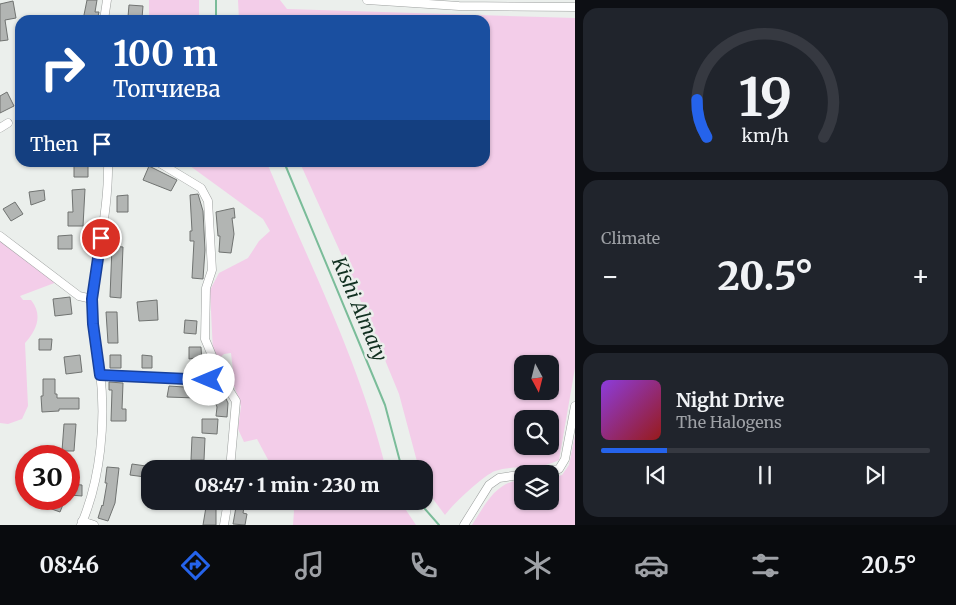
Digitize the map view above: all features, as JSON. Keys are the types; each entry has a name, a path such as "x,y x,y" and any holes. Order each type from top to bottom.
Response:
{"street":[{"path":"105,15 107,0"},
{"path":"368,0 459,6 575,7"},
{"path":"0,128 8,123"},
{"path":"94,525 81,523 96,470 100,446 100,375 93,324 92,299 108,167"},
{"path":"166,167 201,188 206,194 212,242 212,270 206,288 205,339 222,379 236,401 231,460"},
{"path":"0,236 79,296 92,299"},
{"path":"100,375 196,380 222,379"},
{"path":"464,525 489,485 499,478 559,469 565,459 575,406"},
{"path":"224,525 226,510"}],"shaded area":[{"path":"149,0 199,0 199,15 149,15"},
{"path":"238,0 280,0 287,9 479,15 239,15"},
{"path":"490,15 575,18 575,368 559,460 543,465 514,465 514,468 495,471 468,491 445,515 433,499 433,460 417,460 399,394 343,258 302,167 490,167"},
{"path":"192,167 269,167 348,352 383,460 268,460 257,439 244,442 238,429 241,406 231,377 233,370 231,353 224,354 218,359 213,352 210,290 219,273 248,258 259,241 270,231 263,219"},
{"path":"0,241 57,282 20,296 23,300 31,300 38,317 33,333 25,343 28,406 22,419 8,424 0,423"},
{"path":"575,435 575,525 472,525 492,495 498,489 513,481 514,510 559,510 559,476 562,475 569,465"},
{"path":"406,510 416,525 293,525 294,511"}],"building":[{"path":"87,0 97,0 95,12 99,12 98,15 84,15"},
{"path":"13,1 15,15 15,18 5,20 8,40 0,41 0,4"},
{"path":"129,5 143,6 142,15 128,15"},
{"path":"7,92 14,106 0,113 0,96"},
{"path":"74,167 88,167 88,177 74,177"},
{"path":"149,167 151,167 177,180 171,191 143,180"},
{"path":"85,189 83,226 68,226 68,212 73,212 72,190"},
{"path":"44,190 45,200 31,205 29,192"},
{"path":"198,194 203,211 205,250 203,279 192,278 194,241 190,241 190,231 192,231 190,195"},
{"path":"128,195 128,212 117,212 117,196"},
{"path":"15,202 23,214 11,221 3,209"},
{"path":"234,208 235,218 232,218 234,234 231,253 219,252 220,236 218,236 216,212"},
{"path":"72,235 72,249 58,249 58,236"},
{"path":"112,246 123,247 121,298 110,297"},
{"path":"70,297 72,314 55,316 53,299"},
{"path":"157,300 158,320 139,321 137,302"},
{"path":"106,312 117,312 118,343 108,343"},
{"path":"185,320 197,321 196,334 184,333"},
{"path":"39,339 52,339 51,350 39,350"},
{"path":"189,347 201,347 202,363 208,361 212,371 199,374 195,358 189,359"},
{"path":"80,355 82,372 66,374 64,357"},
{"path":"110,355 121,355 121,368 110,368"},
{"path":"142,355 152,356 152,368 142,368"},
{"path":"43,379 55,379 55,394 57,394 57,398 79,398 79,409 59,409 59,411 42,412"},
{"path":"109,382 123,383 122,409 126,409 126,421 111,421 112,390 109,390"},
{"path":"184,385 197,386 196,398 167,397 169,386 184,387"},
{"path":"220,386 228,403 227,417 216,416 217,407 210,389"},
{"path":"202,419 218,419 217,434 202,433"},
{"path":"64,424 76,424 74,445 62,445"},
{"path":"192,437 205,438 204,460 191,460"},
{"path":"132,464 141,465 141,476 130,475"},
{"path":"107,467 119,468 115,503 108,521 98,518 103,506 107,483 105,483"},
{"path":"80,485 82,485 82,496 80,496"},
{"path":"206,510 216,510 216,525 203,525"},
{"path":"235,510 244,510 243,513 247,514 245,525 233,524"}],"waterway":[{"name":"Kіshі Almaty","path":"216,0 216,15"},
{"name":"Kіshі Almaty","path":"286,167 385,405 400,460"},
{"name":"Kіshі Almaty","path":"426,510 439,525"}],"route":[{"path":"101,238 92,299 93,324 100,375 209,380"}]}
